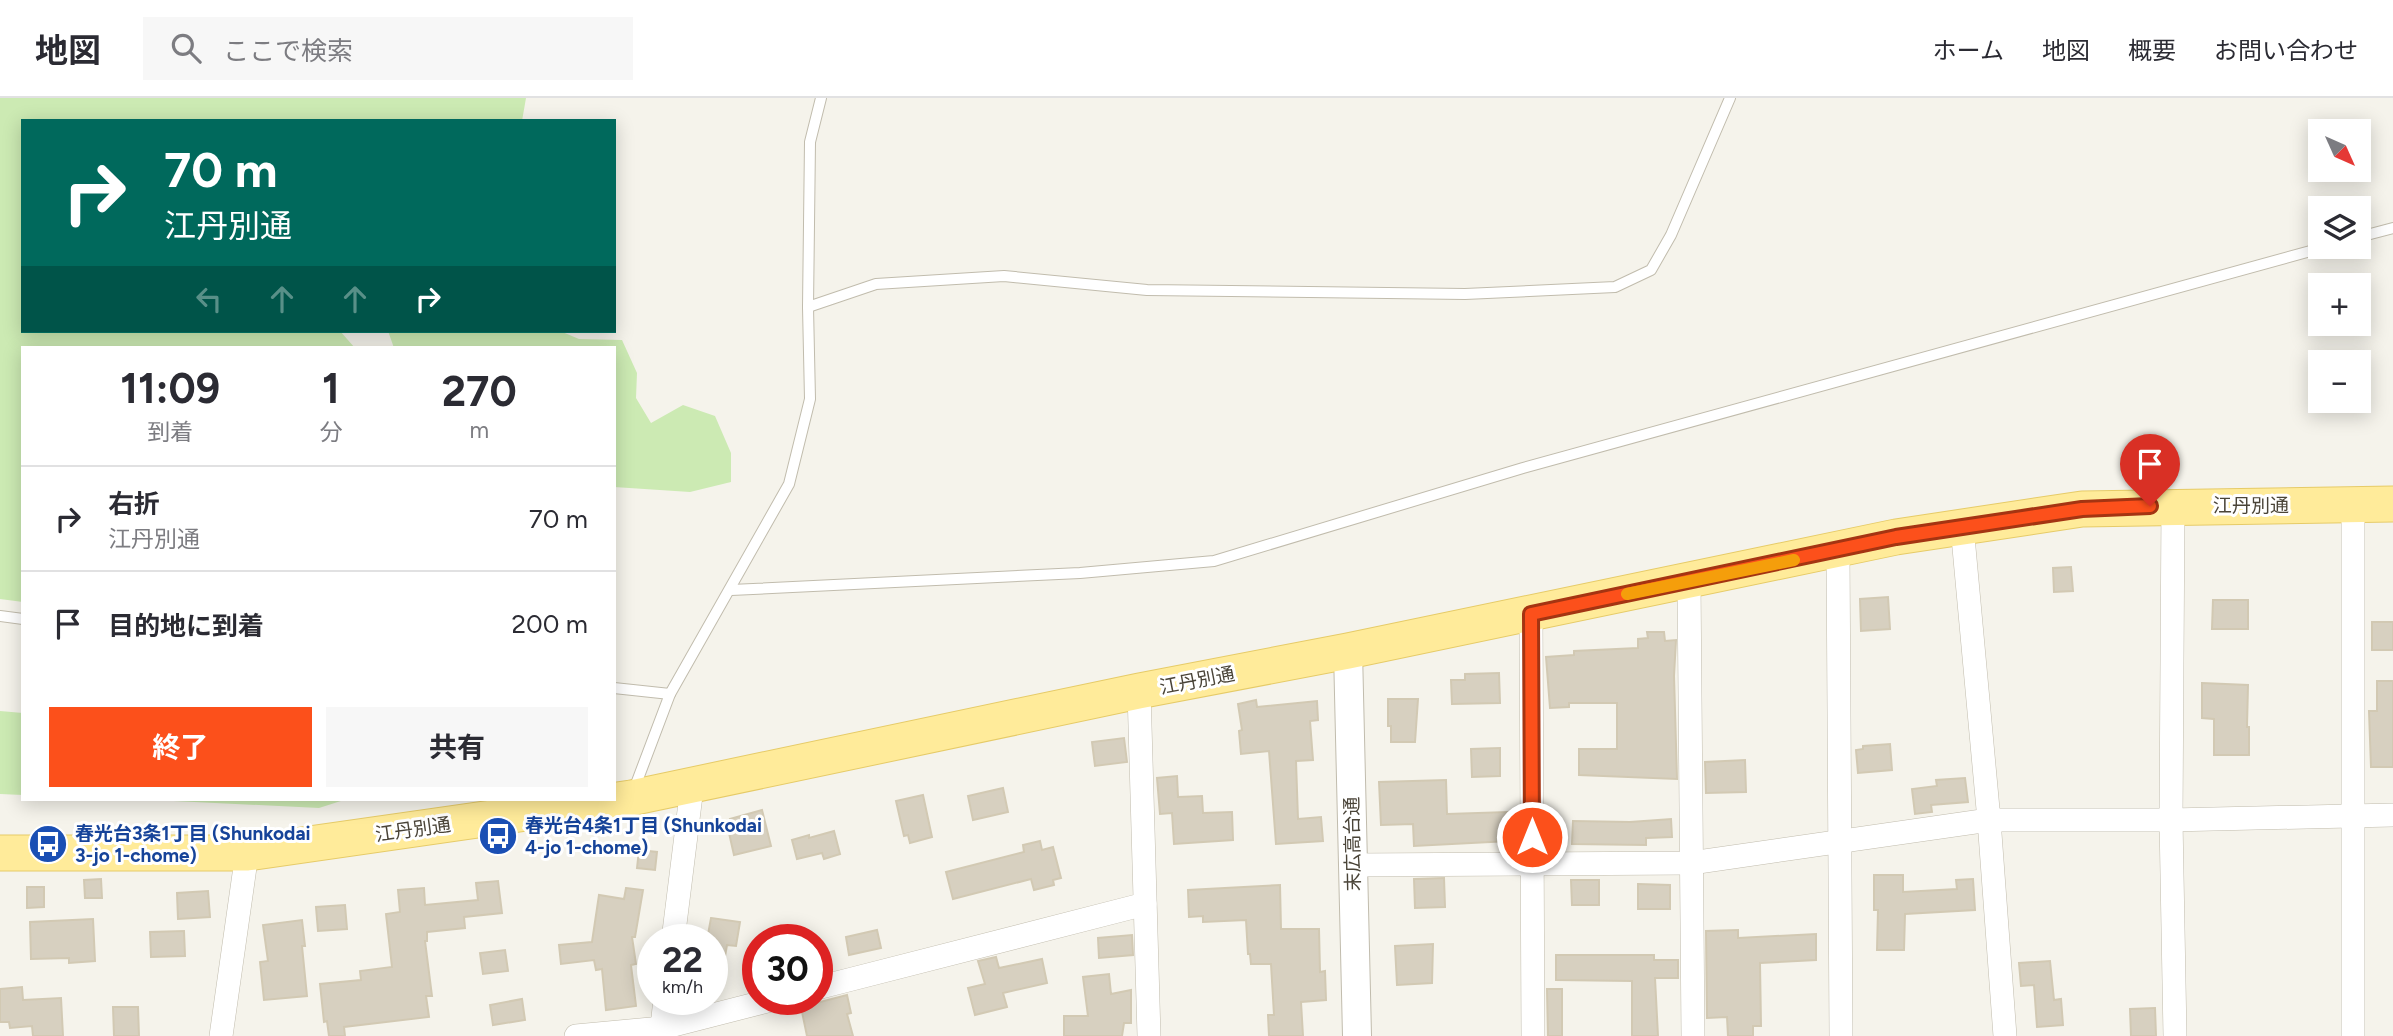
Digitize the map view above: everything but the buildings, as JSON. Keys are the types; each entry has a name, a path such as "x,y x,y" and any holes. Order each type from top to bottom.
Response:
{"main road":[{"name":"江丹別通","path":"616,800 692,787 1139,691 1348,652 1896,537 1962,526 2082,509 2393,504"},
{"name":"江丹別通","path":"0,853 247,853 610,801"}],"street":[{"path":"2353,504 2353,1036"},
{"path":"2173,506 2171,820 2175,1036"},
{"path":"1962,526 1989,820 2005,1036"},
{"path":"1838,551 1841,1036"},
{"path":"1689,581 1692,1036"},
{"path":"1531,614 1533,1036"},
{"name":"末広高台通","path":"1348,652 1357,1036"},
{"path":"1139,691 1149,1036"},
{"path":"675,924 692,787"},
{"path":"1353,865 1691,863 1838,844 1989,820 2171,820 2393,815"},
{"path":"221,1036 247,853"},
{"path":"833,984 1145,904"},
{"path":"576,1036 661,1032 742,1009"}],"lane":[{"path":"631,798 670,694 789,484 810,399 810,142 821,98"},
{"path":"808,307 876,284 1004,276 1147,290 1465,294 1615,287 1651,270 1671,235 1730,98"},
{"path":"2371,234 2393,228"},
{"path":"731,590 1080,573 1214,561 1523,468 2308,252"},
{"path":"0,616 21,619"},
{"path":"616,688 670,694"}],"green space":[{"path":"0,98 526,98 522,119 21,119 21,333 342,333 353,346 21,346 21,602 0,599"},
{"path":"389,333 565,333 579,339 622,340 637,373 636,398 651,423 683,405 715,416 731,453 731,482 690,492 616,487 616,346 393,346"},
{"path":"0,711 21,713 21,795 0,794"},
{"path":"174,801 341,801 319,808"}],"slow traffic":[{"path":"1627,594 1794,560"}],"place":[{"name":"春光台4条1丁目 (Shunkodai 4-jo 1-chome)","path":"498,836"},
{"name":"春光台3条1丁目 (Shunkodai 3-jo 1-chome)","path":"48,844"}],"route":[{"path":"1532,837 1531,614 1896,537 2082,509 2150,506"}]}
